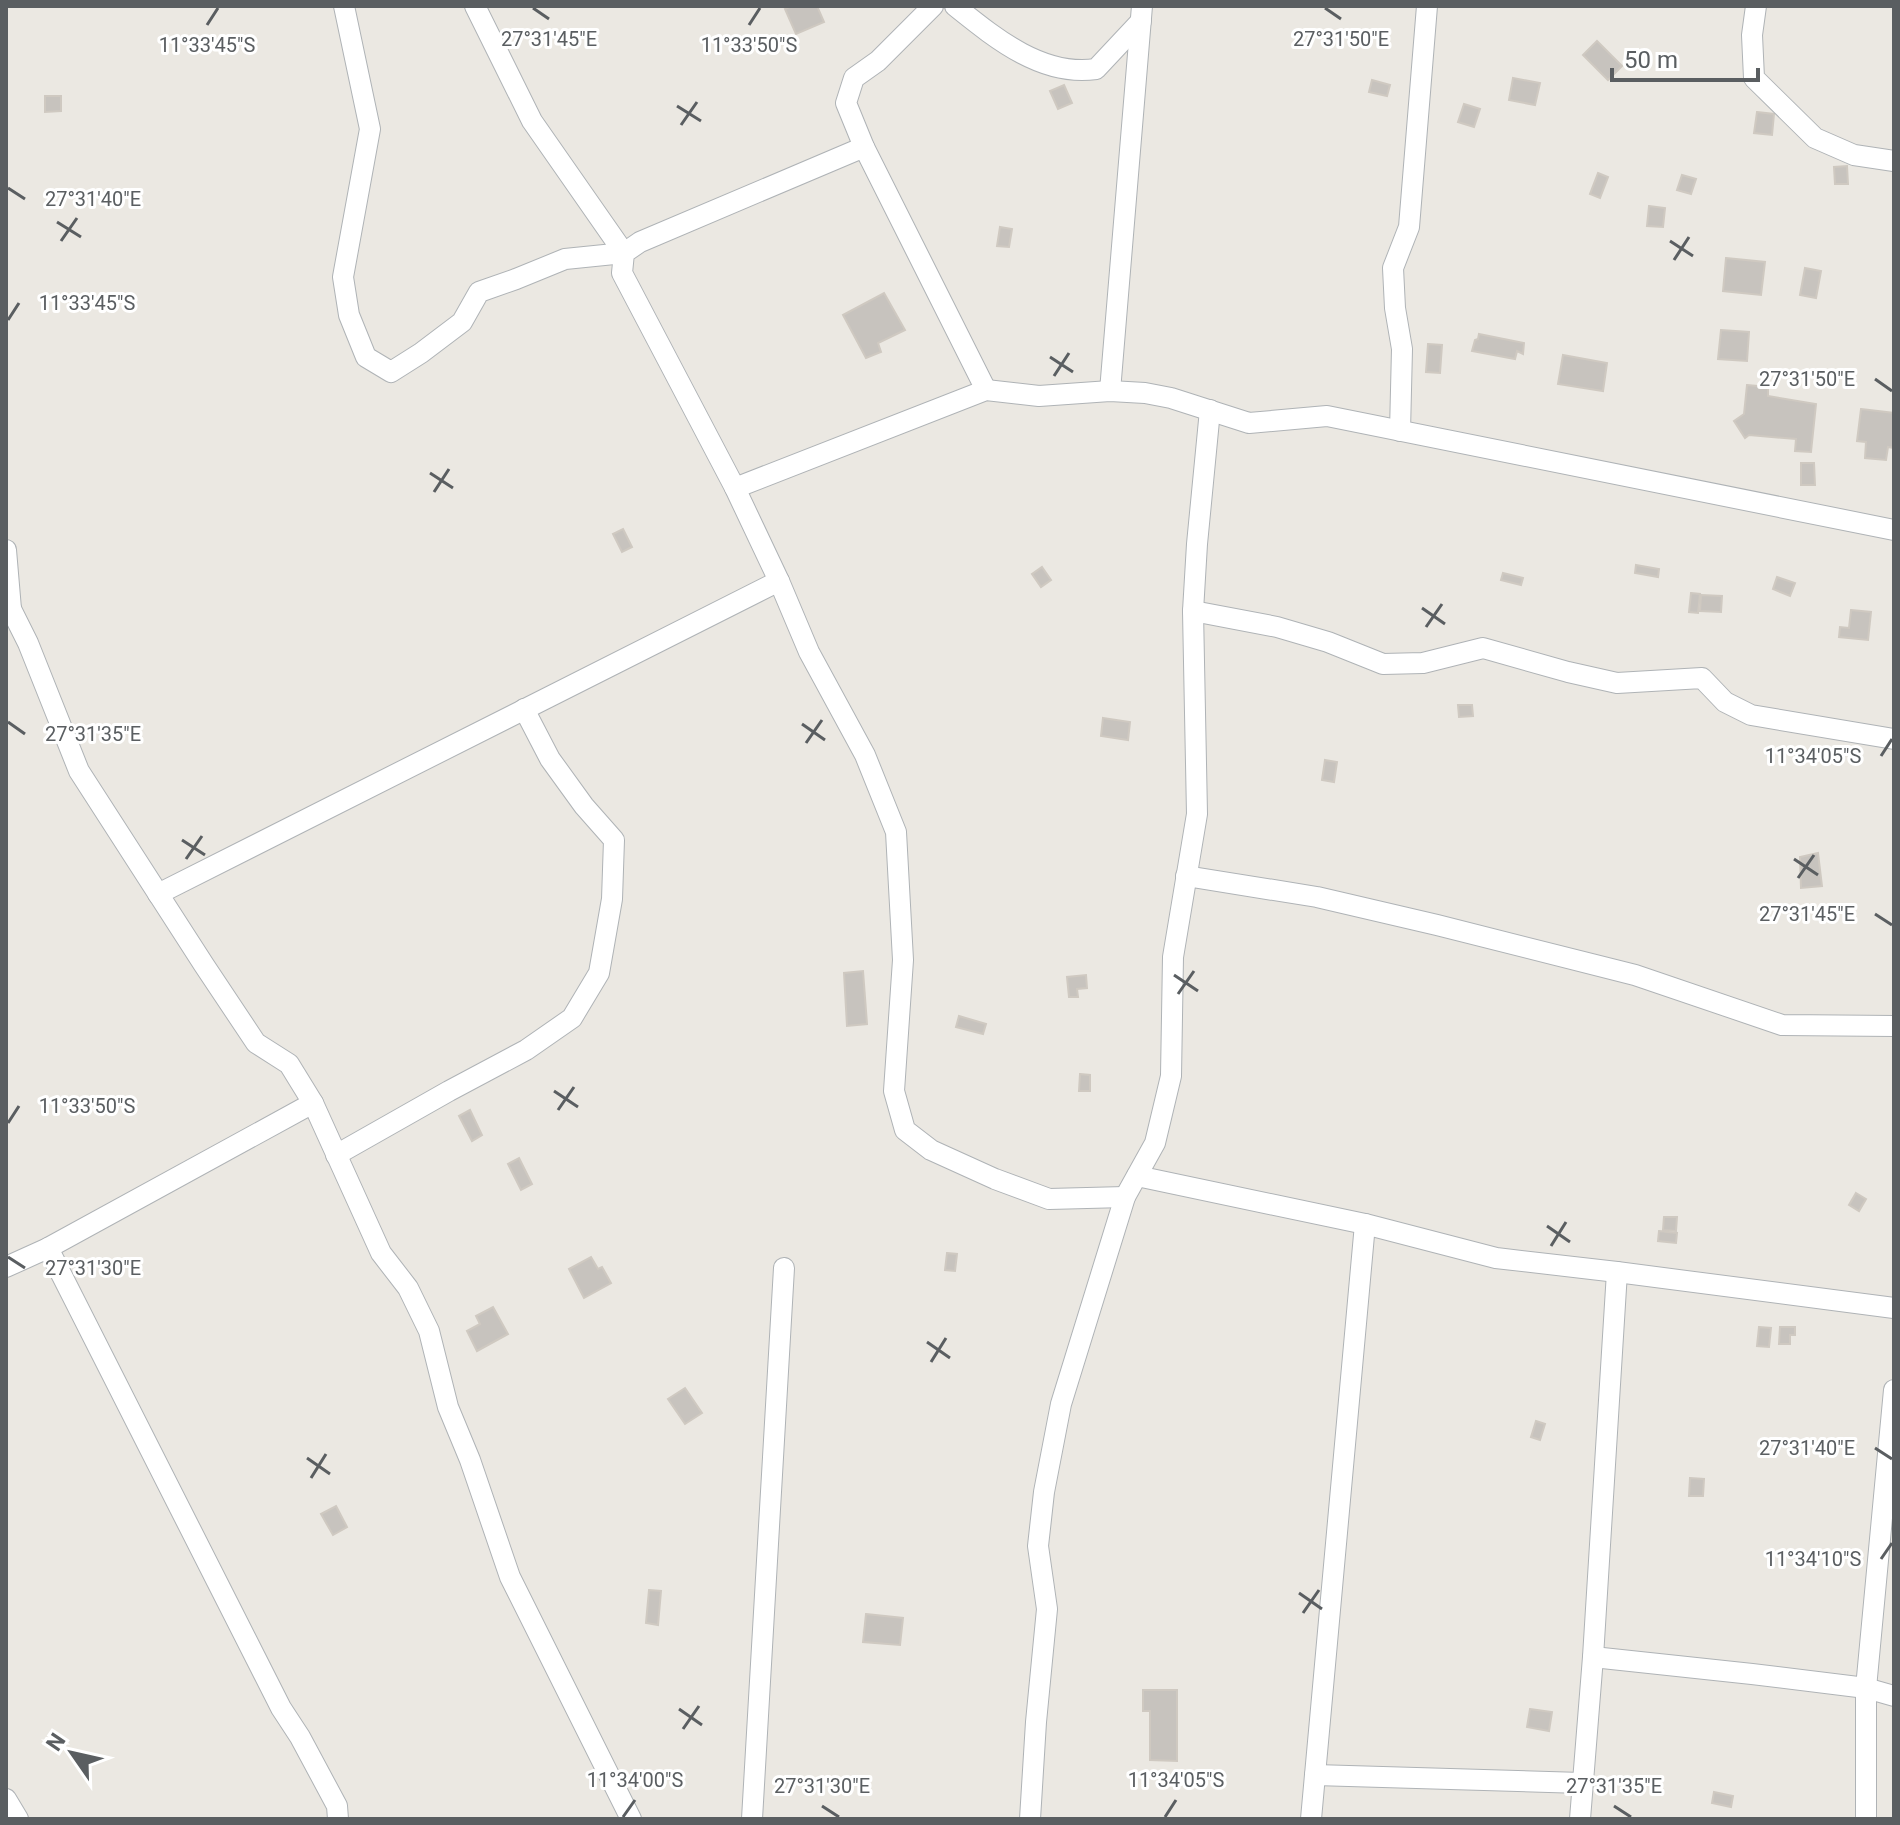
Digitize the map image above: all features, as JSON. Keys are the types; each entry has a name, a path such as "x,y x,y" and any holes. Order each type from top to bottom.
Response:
{"street":[{"path":"344,6 370,129 343,277 349,315 366,357 391,372 462,322 479,292 565,259 624,253 640,242 864,147"},
{"path":"475,6 532,121 624,253 622,273 735,488 809,652 865,755 896,832 903,960 894,1091 905,1130 931,1150 1049,1199 1125,1197"},
{"path":"933,6 878,61 854,78 846,103 864,147 986,390"},
{"path":"955,6 1023,55 1068,70 1096,69 1142,13"},
{"path":"1400,431 1402,349 1395,308 1393,268 1409,227 1427,6"},
{"path":"1756,6 1752,35 1754,78 1815,138 1854,155 1894,161"},
{"path":"1110,391 1142,13"},
{"path":"735,488 986,390 1039,396 1110,391 1171,398 1249,423 1327,416 1894,530"},
{"path":"1030,1819 1047,1609 1038,1546 1044,1492 1061,1404 1125,1197 1155,1143 1171,1076 1173,957 1197,814 1193,611 1210,410"},
{"path":"6,550 9,609 28,643 79,771 256,1043 289,1064 313,1103 381,1253 408,1288 429,1331 448,1407 470,1460 510,1577 631,1819"},
{"path":"158,894 779,581"},
{"path":"1193,611 1277,627 1328,642 1383,664 1423,663 1483,648 1617,683 1702,678 1725,702 1751,715 1894,739"},
{"path":"336,1155 537,1042 572,1018 599,973 612,899 614,840 584,806 550,759 524,709"},
{"path":"1186,876 1317,897 1453,929 1635,975 1782,1025 1894,1026"},
{"path":"6,1267 48,1248 313,1103"},
{"path":"1137,1176 1365,1224 1496,1258 1894,1308"},
{"path":"1311,1819 1365,1224"},
{"path":"48,1248 274,1694 337,1806 338,1819"},
{"path":"752,1819 784,1268"},
{"path":"1580,1819 1617,1272"},
{"path":"1866,1819 1866,1688 1894,1390"},
{"path":"1593,1657 1866,1688 1894,1696"},
{"path":"1315,1775 1582,1783"},
{"path":"6,1799 18,1819"}],"building":[{"path":"817,6 824,22 796,34 785,9"},
{"path":"1597,41 1622,66 1608,80 1583,55"},
{"path":"1513,78 1540,83 1535,105 1509,100"},
{"path":"1372,80 1390,85 1387,96 1369,92"},
{"path":"1064,85 1072,103 1058,109 1050,91"},
{"path":"45,96 61,96 61,111 45,112"},
{"path":"1464,104 1480,109 1474,127 1458,122"},
{"path":"1757,112 1774,114 1772,135 1754,133"},
{"path":"1847,166 1848,184 1835,184 1834,167"},
{"path":"1598,173 1608,177 1600,198 1590,194"},
{"path":"1682,175 1696,179 1691,194 1677,190"},
{"path":"1649,206 1665,208 1663,227 1647,226"},
{"path":"1000,227 1012,229 1009,247 997,246"},
{"path":"1726,258 1765,262 1761,295 1723,291"},
{"path":"1805,268 1821,271 1816,298 1800,295"},
{"path":"884,293 905,330 878,343 881,352 866,358 843,315"},
{"path":"1721,330 1749,332 1747,361 1718,359"},
{"path":"1479,334 1524,343 1523,354 1517,351 1515,359 1472,351"},
{"path":"1428,344 1442,345 1440,373 1426,372"},
{"path":"1563,355 1607,363 1603,391 1558,384"},
{"path":"1747,385 1768,387 1768,396 1816,404 1811,452 1795,451 1796,439 1749,435 1745,438 1734,421 1744,414"},
{"path":"1861,409 1894,413 1894,448 1888,447 1886,460 1865,458 1866,442 1857,441"},
{"path":"1801,463 1814,463 1815,485 1801,485"},
{"path":"623,529 632,547 622,552 613,534"},
{"path":"1636,565 1659,569 1658,577 1635,573"},
{"path":"1042,567 1051,580 1041,587 1032,574"},
{"path":"1503,573 1523,578 1521,585 1501,580"},
{"path":"1777,577 1795,583 1790,596 1773,589"},
{"path":"1691,593 1700,594 1698,613 1689,612"},
{"path":"1701,595 1722,596 1721,612 1700,611"},
{"path":"1851,610 1871,612 1868,640 1839,637 1840,627 1849,628"},
{"path":"1458,705 1472,705 1473,716 1459,717"},
{"path":"1103,718 1130,722 1128,740 1101,736"},
{"path":"1325,760 1337,762 1334,782 1322,780"},
{"path":"1818,853 1822,886 1801,888 1800,857"},
{"path":"863,971 867,1024 847,1026 844,973"},
{"path":"1086,975 1087,988 1077,989 1078,997 1069,997 1067,977"},
{"path":"959,1016 986,1024 983,1034 956,1027"},
{"path":"1080,1074 1090,1075 1090,1091 1079,1091"},
{"path":"470,1110 482,1135 472,1141 459,1116"},
{"path":"519,1158 532,1184 521,1190 508,1164"},
{"path":"1856,1193 1866,1199 1859,1211 1849,1205"},
{"path":"1664,1217 1677,1217 1676,1231 1663,1230"},
{"path":"1659,1231 1677,1233 1676,1243 1658,1241"},
{"path":"947,1253 957,1254 955,1271 945,1270"},
{"path":"591,1257 598,1269 602,1267 611,1283 584,1298 569,1269"},
{"path":"493,1307 508,1334 477,1351 467,1331 480,1324 476,1316"},
{"path":"1759,1327 1771,1328 1769,1347 1757,1346"},
{"path":"1780,1327 1795,1327 1795,1335 1790,1335 1790,1344 1779,1344"},
{"path":"685,1388 702,1413 685,1424 668,1399"},
{"path":"1536,1421 1545,1424 1540,1440 1531,1437"},
{"path":"1690,1478 1704,1479 1703,1496 1689,1496"},
{"path":"336,1506 347,1527 333,1535 321,1514"},
{"path":"649,1590 661,1591 658,1625 646,1623"},
{"path":"866,1614 903,1618 900,1645 863,1642"},
{"path":"1143,1690 1177,1690 1177,1761 1150,1760 1150,1711 1143,1711"},
{"path":"1530,1709 1552,1712 1549,1731 1527,1727"},
{"path":"1714,1792 1733,1796 1731,1807 1712,1803"}]}
